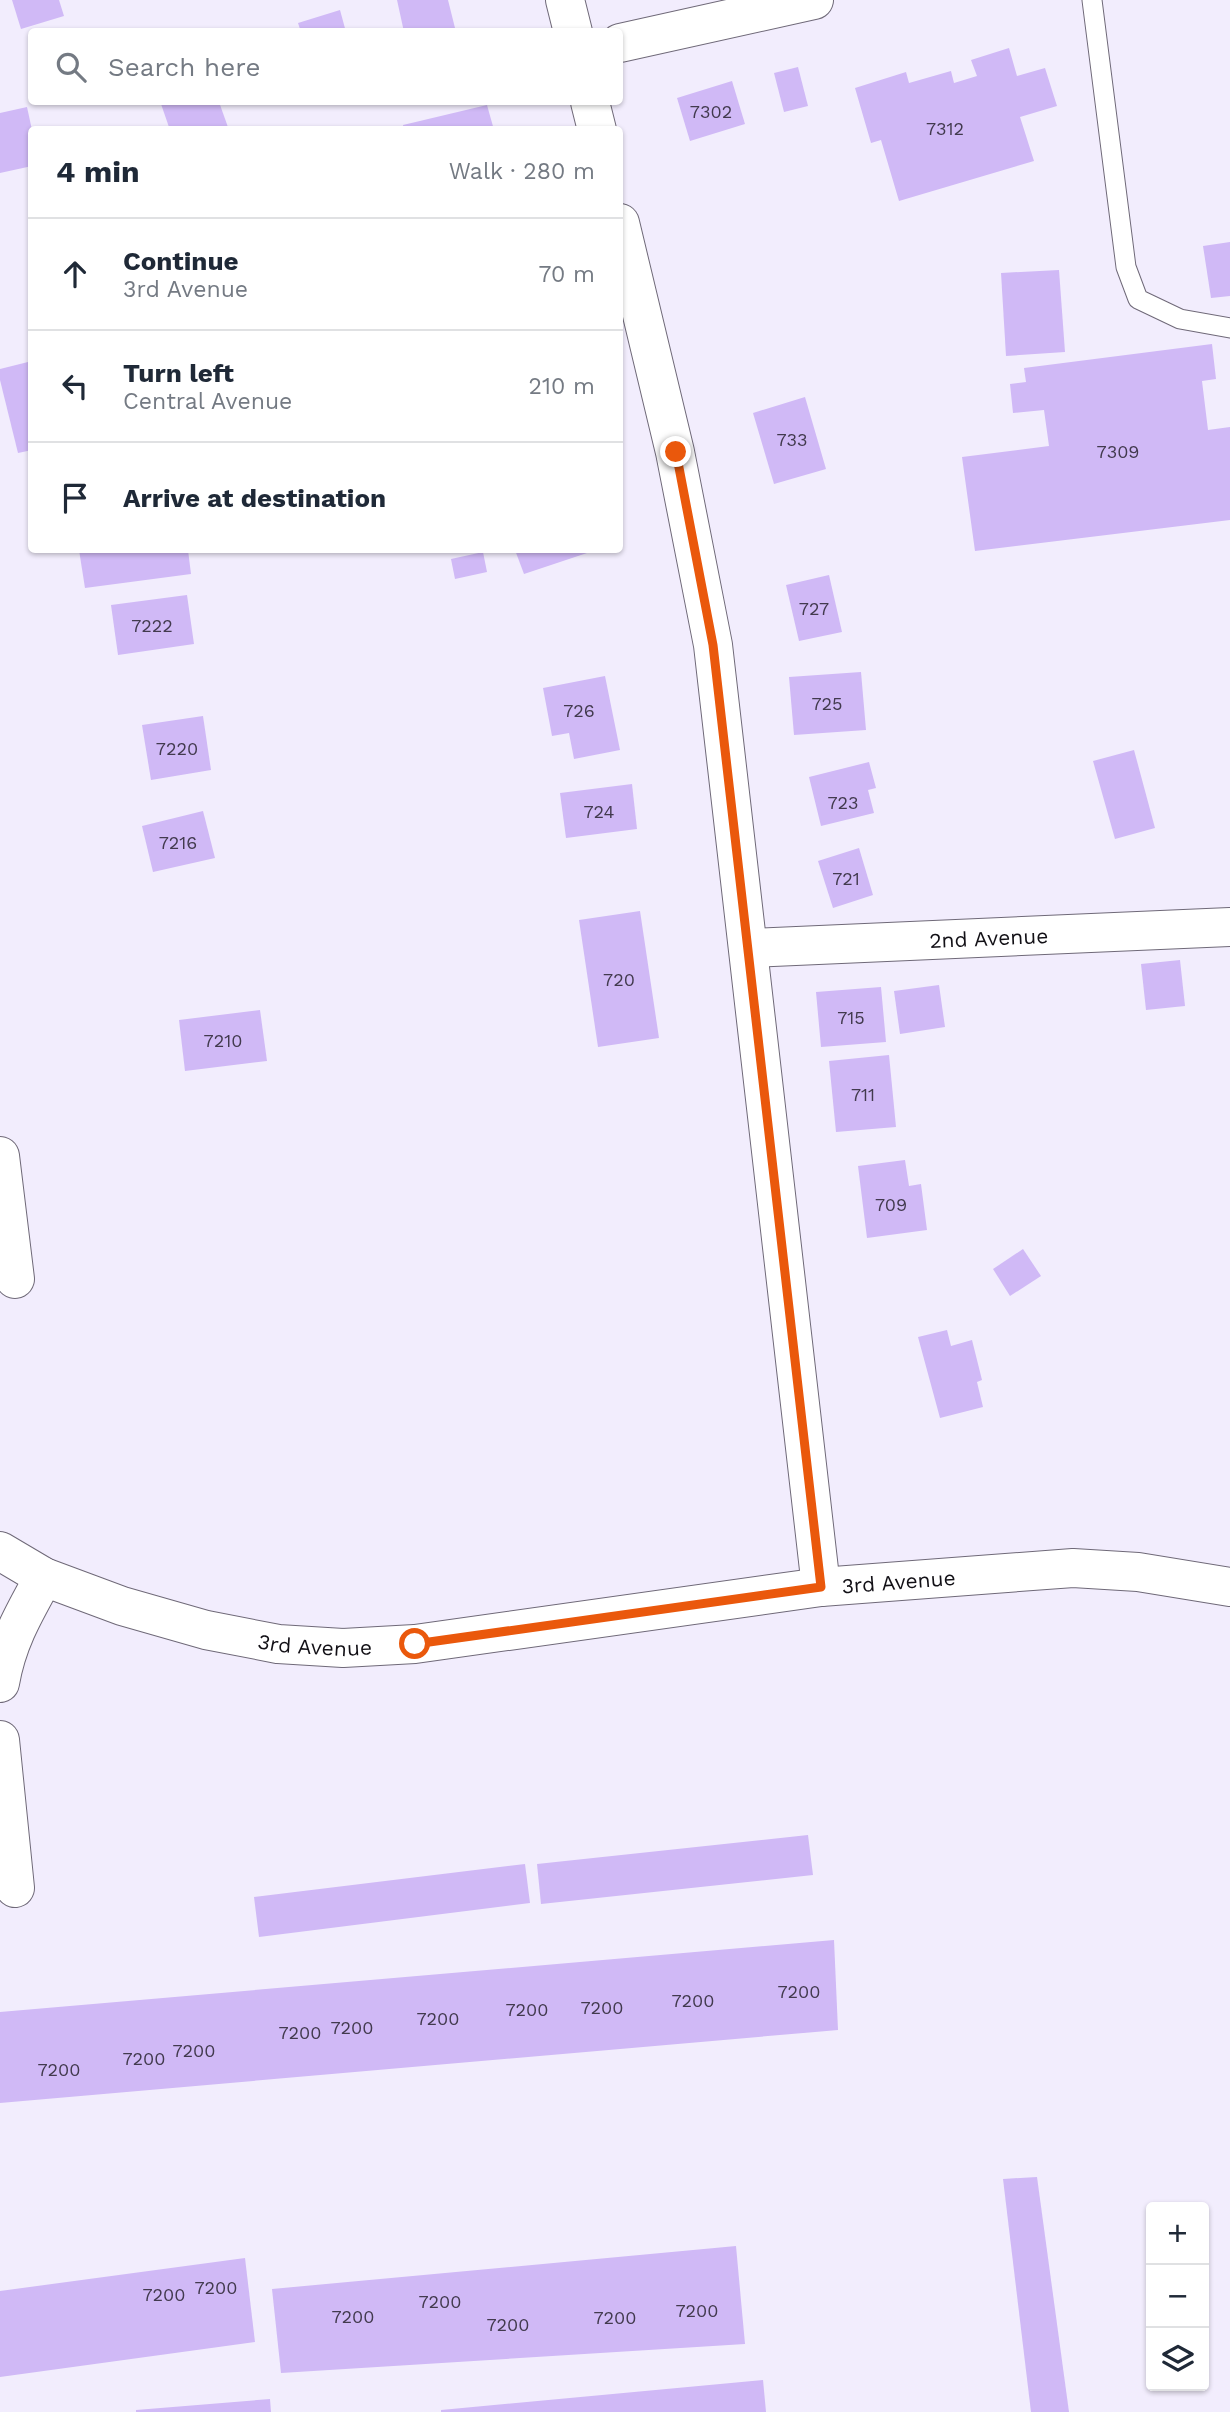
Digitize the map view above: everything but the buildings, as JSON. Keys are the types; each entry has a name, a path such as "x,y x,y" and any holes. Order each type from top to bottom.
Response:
{"street":[{"path":"565,0 572,28"},
{"path":"623,42 814,0"},
{"path":"591,105 596,126"},
{"path":"623,235 676,452 713,645 821,1587"},
{"name":"2nd Avenue","path":"749,948 1230,927"},
{"path":"0,1156 15,1279"},
{"name":"3rd Avenue","path":"0,1551 44,1577 122,1606 206,1630 278,1644 343,1648 415,1644 821,1587 1073,1568 1138,1572 1230,1587"},
{"path":"0,1683 15,1628 44,1577"},
{"path":"0,1740 15,1888"}],"lane":[{"path":"1092,0 1126,267 1138,299 1180,319 1230,328"}],"route":[{"path":"415,1644 821,1587 713,645 676,452"}]}
